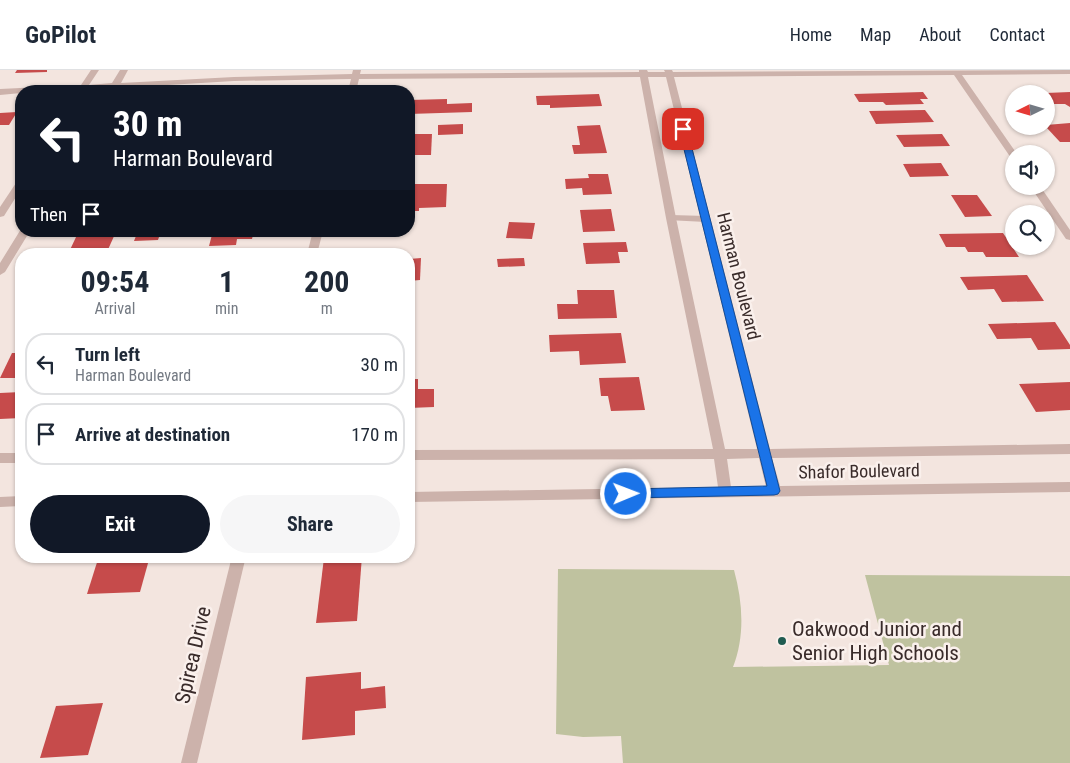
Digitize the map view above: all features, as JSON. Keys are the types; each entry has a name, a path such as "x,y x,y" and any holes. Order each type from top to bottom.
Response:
{"street":[{"path":"86,85 95,70"},
{"path":"115,85 124,70"},
{"path":"643,72 720,454 725,492"},
{"name":"Harman Boulevard","path":"669,72 774,491"},
{"path":"955,72 1006,145"},
{"path":"153,85 356,73 1070,72"},
{"path":"0,92 15,91"},
{"path":"0,214 15,191"},
{"path":"1041,195 1070,236"},
{"path":"671,218 706,219"},
{"path":"0,272 21,237"},
{"name":"Shafor Boulevard","path":"415,455 720,454 1070,449"},
{"path":"0,458 15,458"},
{"name":"Shafor Boulevard","path":"415,497 1070,487"},
{"path":"0,502 15,502"},
{"name":"Spirea Drive","path":"190,763 237,563"}],"green space":[{"path":"558,569 734,570 741,607 741,631 733,667 889,665 865,575 1070,576 1070,763 623,763 621,736 583,737 556,734"}],"building":[{"path":"17,70 47,70 47,72 15,73"},
{"path":"923,92 928,99 920,99 924,104 886,105 883,102 859,102 854,94"},
{"path":"1070,92 1070,107 1065,104 1055,104 1055,93"},
{"path":"599,94 602,106 550,108 550,105 537,105 536,96"},
{"path":"447,99 447,104 472,103 472,112 415,114 415,100"},
{"path":"925,110 934,122 876,124 869,111"},
{"path":"15,112 15,115 9,125 0,125 0,113"},
{"path":"1070,123 1070,142 1060,142 1053,135 1055,135 1055,124"},
{"path":"463,124 463,134 438,135 438,125"},
{"path":"600,125 607,153 574,154 572,145 580,145 577,126"},
{"path":"415,134 432,134 431,155 415,155"},
{"path":"942,134 950,146 904,147 896,135"},
{"path":"941,163 949,176 910,177 903,164"},
{"path":"588,174 608,174 612,194 583,195 582,188 566,189 565,179 589,178"},
{"path":"415,184 447,184 446,207 419,208 419,211 415,211"},
{"path":"951,195 977,195 992,216 965,217"},
{"path":"611,209 615,231 583,232 580,210"},
{"path":"509,222 535,223 532,239 506,238"},
{"path":"1003,233 1005,236 1005,255 1018,255 1019,257 986,257 983,252 968,252 965,247 946,247 939,234"},
{"path":"76,237 114,237 109,248 71,248"},
{"path":"136,237 159,237 158,240 134,241"},
{"path":"211,237 252,237 252,239 237,239 236,245 209,246"},
{"path":"626,242 628,252 618,252 620,263 586,264 583,243"},
{"path":"415,258 421,258 420,280 415,280"},
{"path":"524,258 525,266 498,267 497,259"},
{"path":"1027,275 1044,301 1002,302 994,289 968,290 960,277"},
{"path":"577,290 614,290 617,318 558,319 557,304 578,304"},
{"path":"1055,322 1070,345 1070,349 1038,350 1031,338 997,339 988,324"},
{"path":"621,333 626,363 580,365 579,351 550,352 549,335"},
{"path":"12,353 15,353 15,378 0,378"},
{"path":"639,377 645,410 611,411 608,396 601,396 599,378"},
{"path":"415,379 418,379 418,389 434,389 434,407 415,408"},
{"path":"1070,382 1070,410 1036,412 1019,384"},
{"path":"15,392 15,418 0,419 0,393"},
{"path":"97,563 148,563 140,592 87,594"},
{"path":"323,563 361,563 357,621 316,623"},
{"path":"361,672 361,689 385,686 386,708 355,711 355,735 302,740 306,677"},
{"path":"103,703 88,755 40,758 56,706"}],"place":[{"name":"Oakwood Junior and Senior High Schools","path":"782,641"}],"route":[{"path":"626,494 774,491 683,129"}]}
